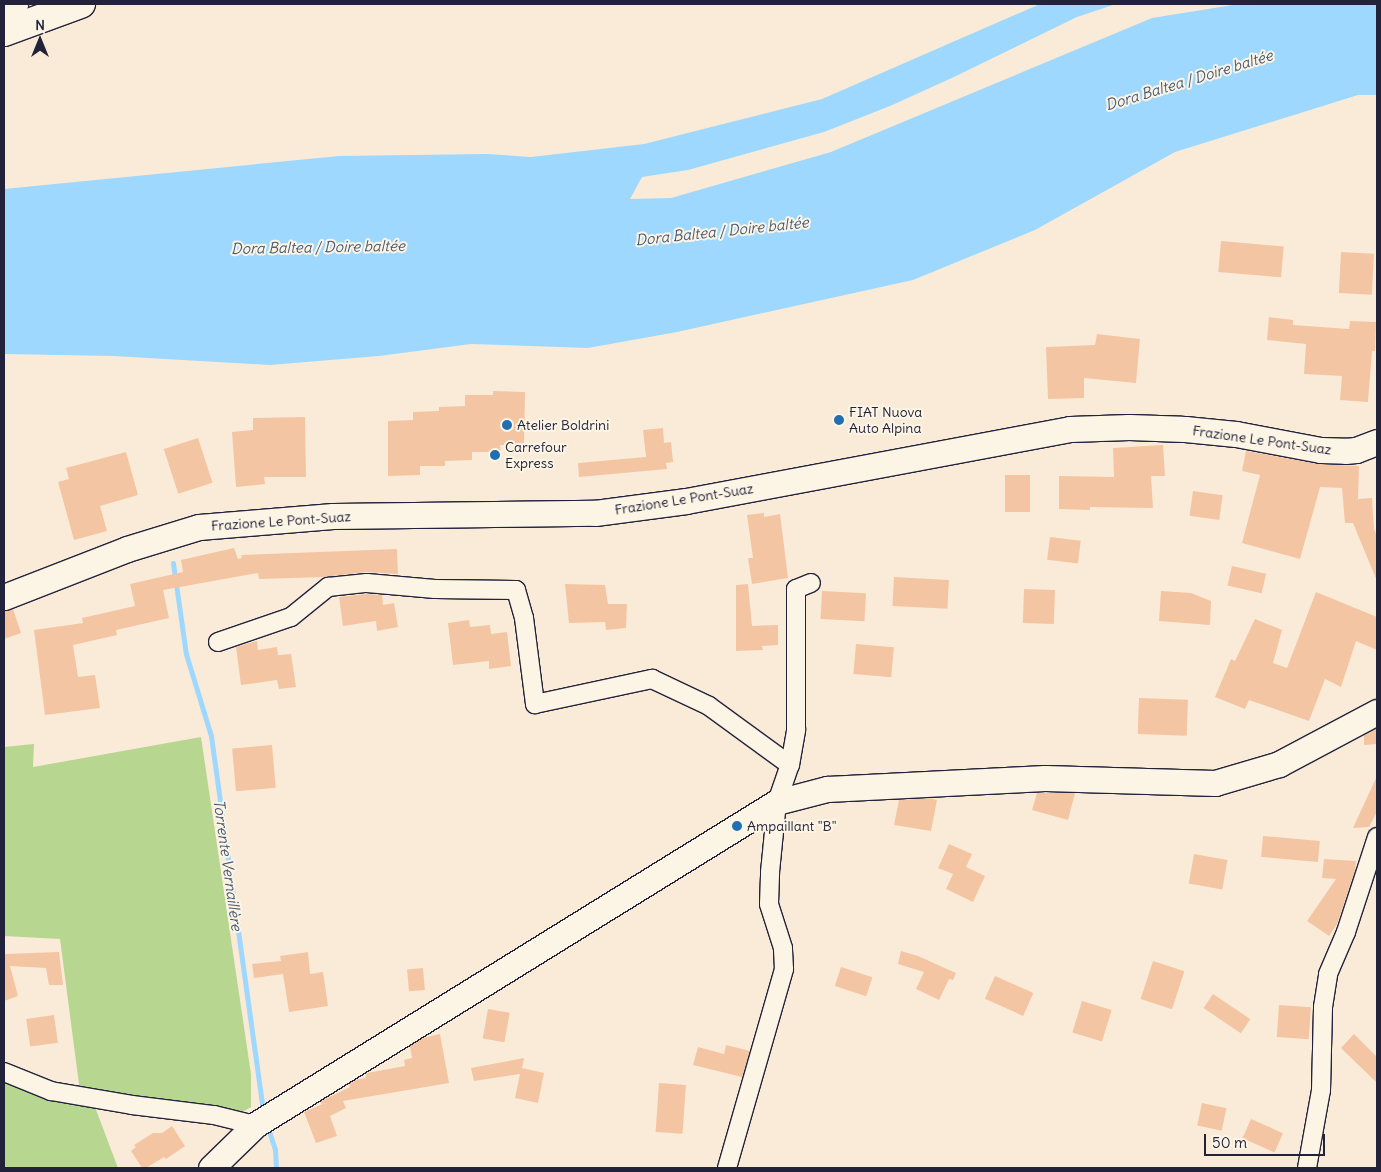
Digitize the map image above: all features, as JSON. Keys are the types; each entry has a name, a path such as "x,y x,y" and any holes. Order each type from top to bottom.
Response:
{"highway":[{"path":"4,8 14,4"},
{"path":"4,32 81,4"}],"main road":[{"name":"Frazione Le Pont-Suaz","path":"4,597 127,549 199,527 333,516 595,513 686,502 1070,429 1129,427 1185,429 1236,434 1321,450 1356,450 1374,438"},
{"path":"211,1168 255,1125 278,1110 777,802 827,789 1046,778 1215,783 1279,764 1377,712"}],"street":[{"path":"218,642 291,617 328,586 367,583 435,589 516,590 524,618 535,704 652,679 710,706 790,765"},
{"path":"727,1168 784,969 783,948 769,904 777,802 790,765 796,730 796,590 811,583"},
{"path":"1307,1168 1321,1090 1322,1008 1328,974 1346,932 1377,837"},
{"path":"4,1072 51,1091 132,1105 214,1115 255,1125"}],"green space":[{"path":"201,737 251,1074 251,1107 241,1113 80,1092 60,939 4,936 4,747 34,744 33,767"},
{"path":"4,1080 95,1107 118,1168 4,1168"}],"water":[{"name":"Dora Baltea / Doire baltée","path":"1040,4 1116,4 1077,17 954,77 890,106 824,132 688,170 642,177 630,199 671,198 831,152 1152,18 1239,4 1377,4 1377,95 1358,95 1175,152 1035,230 913,280 677,332 588,348 471,344 379,356 270,365 113,356 4,354 4,189 339,156 487,154 531,157 644,144 822,99"}],"building":[{"path":"1221,241 1284,246 1281,277 1218,272"},
{"path":"1341,252 1374,254 1372,295 1339,293"},
{"path":"1269,317 1293,320 1293,325 1349,329 1350,321 1376,322 1375,351 1372,351 1368,402 1340,400 1342,376 1304,374 1306,344 1267,340"},
{"path":"1097,334 1140,339 1136,383 1084,378 1084,398 1048,399 1046,347 1095,345"},
{"path":"493,391 525,392 524,445 500,445 501,452 472,452 472,460 445,461 445,466 420,466 420,475 388,476 388,421 413,420 413,412 439,411 439,407 465,406 465,395 493,395"},
{"path":"305,417 306,477 264,477 265,484 236,487 232,432 253,430 253,418"},
{"path":"663,428 664,443 671,442 673,462 666,463 667,469 579,477 578,463 646,457 643,430"},
{"path":"198,438 213,483 178,494 164,449"},
{"path":"1163,445 1165,476 1151,476 1153,508 1090,507 1090,510 1059,509 1059,476 1114,477 1113,448"},
{"path":"1246,451 1318,464 1359,466 1358,499 1372,498 1374,529 1377,536 1377,581 1353,523 1345,523 1342,488 1320,487 1300,559 1242,543 1260,475 1242,471"},
{"path":"126,452 138,495 100,506 107,531 74,540 58,482 69,479 66,468"},
{"path":"1005,475 1030,475 1030,512 1005,512"},
{"path":"1193,491 1223,495 1219,520 1190,516"},
{"path":"764,513 764,517 780,514 788,578 752,584 748,558 753,558 747,515"},
{"path":"1050,537 1081,541 1078,564 1047,560"},
{"path":"234,548 238,559 242,558 241,555 397,549 398,574 366,572 324,577 259,579 258,573 163,590 169,618 116,630 117,635 73,645 78,677 95,675 100,708 45,715 34,630 83,623 82,618 135,606 130,584 183,572 181,560"},
{"path":"1232,566 1266,574 1262,593 1228,585"},
{"path":"894,577 949,580 947,609 892,606"},
{"path":"565,584 605,585 608,604 627,604 626,628 606,630 605,622 569,623"},
{"path":"748,584 752,626 778,625 778,645 762,646 763,650 736,651 736,585"},
{"path":"1024,589 1055,590 1054,624 1023,623"},
{"path":"822,591 866,593 864,621 821,619"},
{"path":"1161,591 1191,593 1211,601 1210,625 1159,621"},
{"path":"1316,592 1377,617 1377,650 1356,641 1341,687 1325,679 1309,721 1249,700 1245,709 1215,697 1231,659 1235,661 1255,619 1282,630 1273,663 1287,668"},
{"path":"367,594 382,595 383,605 394,603 398,627 377,631 376,621 343,626 339,597"},
{"path":"13,609 21,633 4,639 4,611"},
{"path":"469,620 470,627 490,625 491,634 507,632 511,666 489,669 489,661 453,665 448,623"},
{"path":"257,641 258,650 277,647 278,655 291,654 296,687 279,689 277,680 241,685 236,647"},
{"path":"856,644 894,647 891,677 853,674"},
{"path":"1139,698 1188,700 1187,736 1138,734"},
{"path":"1377,728 1377,744 1364,745 1364,735"},
{"path":"272,745 276,788 236,791 232,748"},
{"path":"1377,776 1377,812 1369,827 1353,828"},
{"path":"1037,793 1075,793 1068,820 1032,810"},
{"path":"929,798 937,800 931,831 894,825 899,800"},
{"path":"1263,836 1320,841 1318,862 1261,857"},
{"path":"949,844 972,854 966,867 985,876 973,902 946,889 953,874 938,868"},
{"path":"1194,854 1227,860 1222,889 1189,884"},
{"path":"1324,859 1356,861 1355,871 1337,924 1329,936 1307,921 1336,879 1322,878"},
{"path":"901,951 918,956 956,973 953,980 949,979 939,1000 916,989 924,972 898,964"},
{"path":"59,952 63,985 49,985 46,968 10,966 18,996 4,1001 4,954"},
{"path":"308,952 310,974 323,972 328,1006 289,1012 283,974 254,978 252,964 281,961 280,956"},
{"path":"1153,961 1184,971 1172,1009 1141,999"},
{"path":"841,967 872,977 866,996 835,986"},
{"path":"423,968 425,990 409,991 407,969"},
{"path":"995,976 1033,993 1023,1016 985,999"},
{"path":"1213,994 1250,1019 1241,1033 1203,1008"},
{"path":"1082,1001 1112,1010 1102,1042 1072,1033"},
{"path":"1279,1005 1311,1007 1309,1039 1277,1037"},
{"path":"488,1009 510,1013 504,1042 483,1039"},
{"path":"54,1015 58,1043 30,1047 26,1019"},
{"path":"440,1034 449,1083 343,1101 346,1108 330,1116 337,1136 316,1143 304,1112 325,1103 321,1104 321,1101 350,1087 349,1084 355,1080 365,1078 367,1073 405,1066 404,1060 412,1058 410,1046 423,1038"},
{"path":"1354,1034 1377,1057 1377,1083 1341,1048"},
{"path":"726,1045 750,1051 742,1077 693,1065 698,1047 724,1054"},
{"path":"524,1058 522,1068 544,1073 538,1103 515,1098 520,1074 474,1081 471,1068"},
{"path":"659,1083 686,1085 683,1134 656,1132"},
{"path":"1202,1103 1226,1108 1222,1131 1197,1125"},
{"path":"1251,1119 1283,1133 1274,1152 1242,1138"},
{"path":"172,1126 185,1146 166,1159 164,1157 146,1168 142,1168 131,1151 136,1147 134,1145 153,1133 162,1133"}],"waterway":[{"name":"Torrente Vernaillère","path":"173,563 186,654 211,736 263,1112"},
{"name":"Torrente Vernaillère","path":"267,1125 275,1149 276,1168"}],"place":[{"name":"FIAT Nuova Auto Alpina","path":"839,420"},
{"name":"Atelier Boldrini","path":"507,425"},
{"name":"Carrefour Express","path":"495,455"},
{"name":"Ampaillant \"B\"","path":"737,826"}]}
